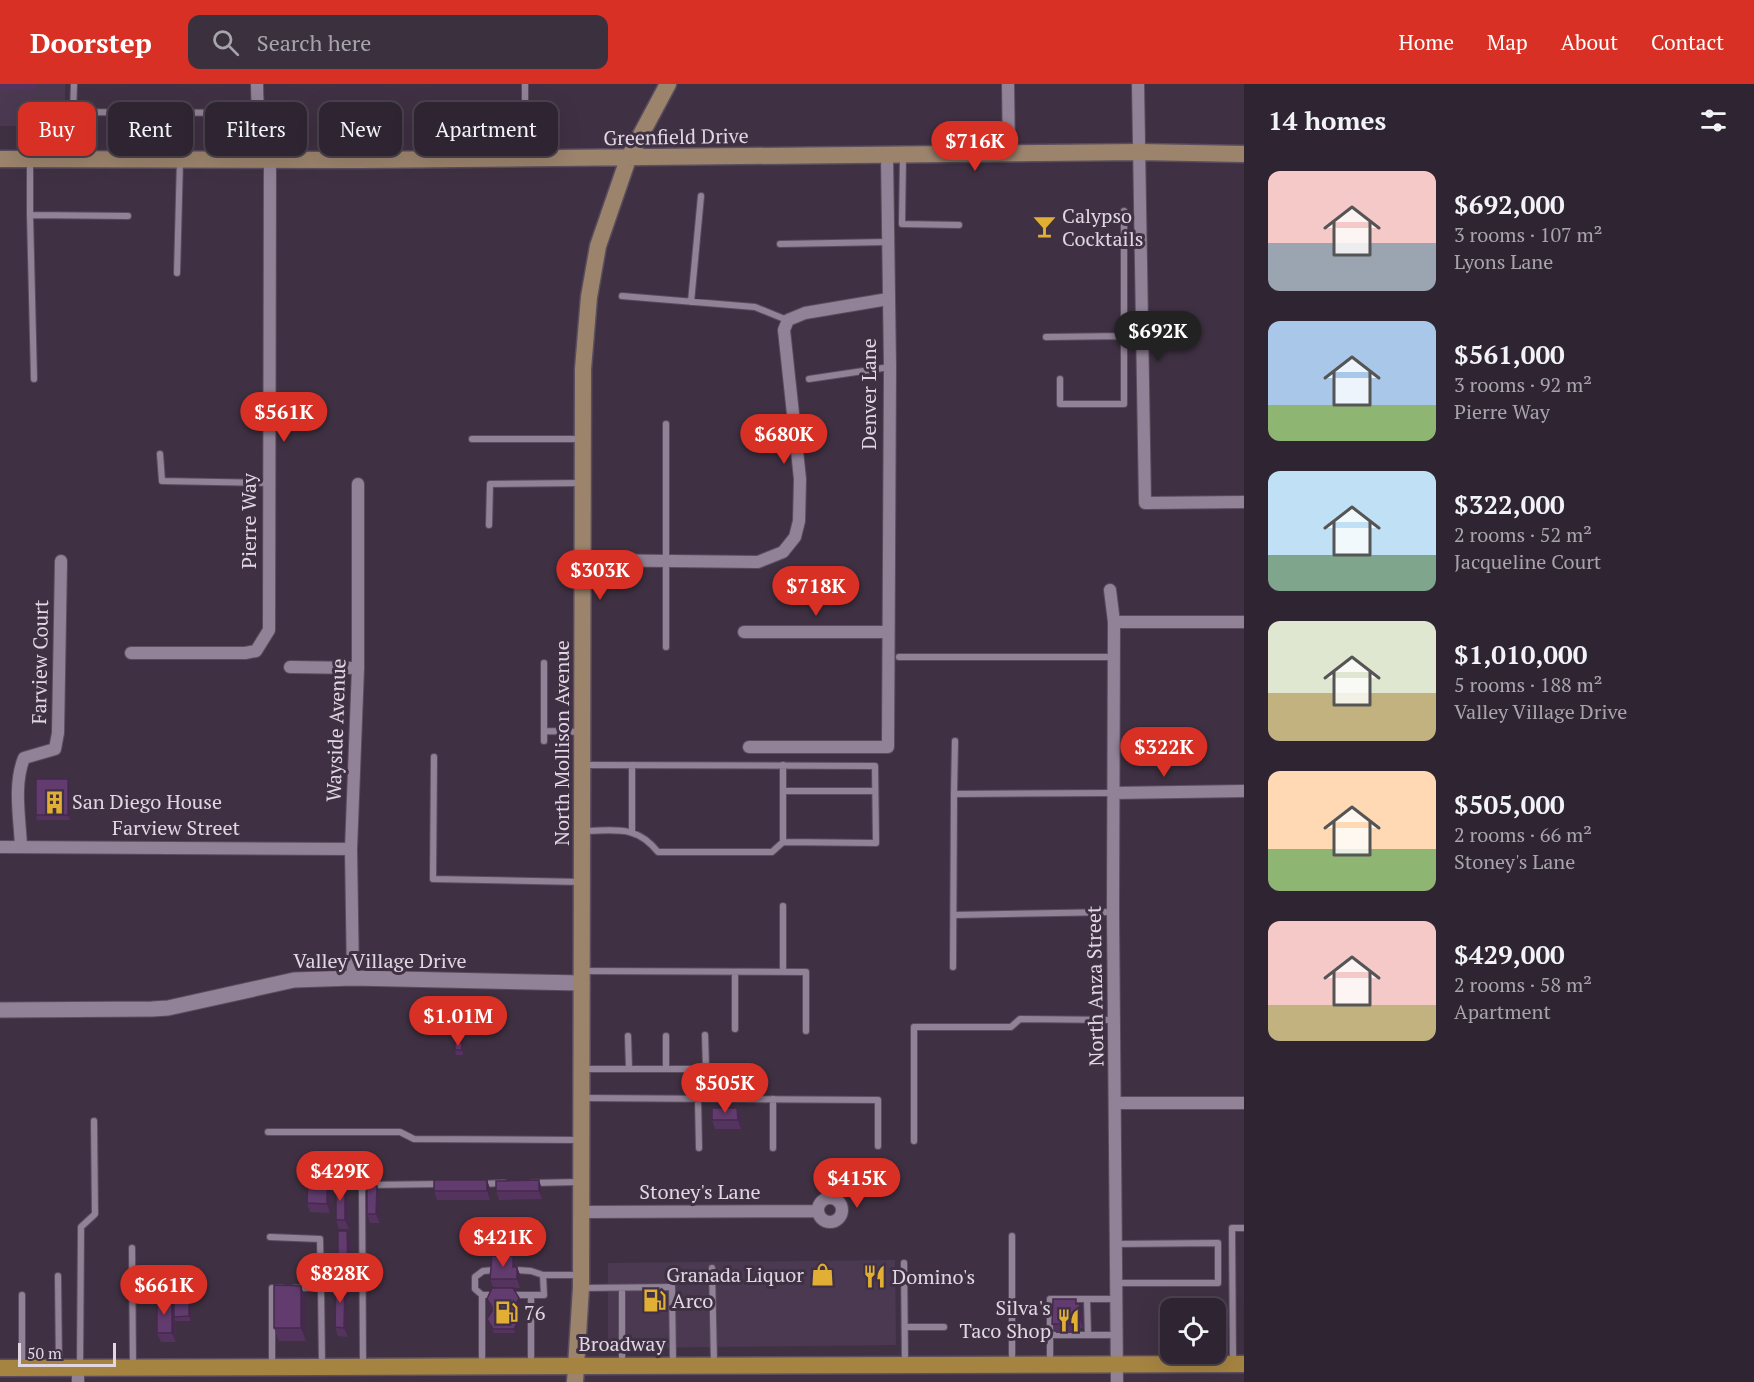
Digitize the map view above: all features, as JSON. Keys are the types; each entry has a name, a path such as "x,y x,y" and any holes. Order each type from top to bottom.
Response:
{"main road":[{"name":"North Mollison Avenue","path":"575,1374 581,1282 582,1212 583,483 584,369 589,297 598,246 628,159 668,84"},
{"name":"Greenfield Drive","path":"0,159 628,159 1140,152 1244,154"},
{"name":"Broadway","path":"0,1368 59,1368 78,1372 133,1367 531,1365 575,1374 622,1365 1239,1364"}],"street":[{"name":"Pierre Way","path":"257,84 257,102"},
{"path":"1008,84 1009,154"},
{"path":"1138,84 1145,503 1244,502"},
{"name":"Denver Lane","path":"749,747 888,747 890,367 887,242 895,155"},
{"name":"Pierre Way","path":"131,653 245,653 256,651 269,630 268,156"},
{"path":"583,560 758,562 783,552 795,537 800,479 784,330 788,320 805,313 888,299"},
{"name":"Wayside Avenue","path":"353,978 351,849 358,668 358,484"},
{"name":"Farview Court","path":"21,847 18,786 20,767 24,758 55,748 58,733 61,561"},
{"name":"North Anza Street","path":"1110,590 1114,622 1113,912 1116,1103 1115,1364 1117,1382"},
{"path":"1114,622 1244,622"},
{"path":"744,632 888,632"},
{"path":"290,667 358,668"},
{"path":"1113,794 1244,791"},
{"name":"Farview Street","path":"0,847 351,849"},
{"name":"Valley Village Drive","path":"0,1010 168,1008 294,980 582,977"},
{"path":"1116,1103 1244,1102"},
{"name":"Stoney's Lane","path":"582,1212 818,1211"}],"lane":[{"path":"73,102 74,84"},
{"path":"525,84 525,158"},
{"path":"96,112 205,113"},
{"path":"895,155 902,224 959,225"},
{"path":"30,159 34,379"},
{"path":"177,273 180,159"},
{"path":"691,302 701,196"},
{"path":"1060,379 1060,404 1124,404 1124,211"},
{"path":"30,215 128,216"},
{"path":"780,244 887,242"},
{"path":"622,296 755,307 788,320"},
{"path":"1046,337 1124,336"},
{"path":"809,379 890,367"},
{"path":"666,424 666,647"},
{"path":"472,439 584,439"},
{"path":"160,454 162,481 269,483"},
{"path":"489,525 490,484 583,483"},
{"path":"899,657 1114,657"},
{"path":"544,663 544,741"},
{"path":"544,731 583,732"},
{"path":"953,967 955,741"},
{"path":"434,757 433,879 582,882"},
{"path":"583,765 875,766 876,843 783,842 772,852 658,852 648,839 632,831 583,831"},
{"path":"632,765 632,831"},
{"path":"783,765 783,842"},
{"path":"783,791 875,791"},
{"path":"954,794 1113,794"},
{"path":"783,906 783,972"},
{"path":"954,915 1113,912"},
{"path":"735,972 735,1029"},
{"path":"582,977 806,972 806,1031"},
{"path":"914,1141 914,1027 1011,1027 1020,1019 1115,1020"},
{"path":"582,1069 706,1069 705,1035"},
{"path":"628,1036 629,1069"},
{"path":"666,1036 666,1069"},
{"path":"582,1098 878,1100 878,1146"},
{"path":"698,1099 699,1148"},
{"path":"773,1099 773,1148"},
{"path":"78,1372 81,1227 94,1214 94,1121"},
{"path":"268,1132 400,1132 414,1139 582,1140"},
{"path":"519,1183 582,1182"},
{"path":"472,1184 507,1183"},
{"path":"363,1366 362,1190 366,1185 449,1184"},
{"path":"1239,1364 1233,1228 1244,1228"},
{"path":"1012,1236 1012,1364"},
{"path":"270,1237 320,1239 322,1366"},
{"path":"1116,1244 1218,1243 1218,1283 1116,1283"},
{"path":"132,1248 133,1367"},
{"path":"904,1263 905,1364"},
{"path":"712,1268 714,1365"},
{"path":"493,1295 482,1295 475,1289 475,1277 483,1271 495,1270"},
{"path":"516,1270 622,1288 672,1287 673,1365"},
{"path":"516,1295 544,1295 543,1275"},
{"path":"58,1276 59,1368"},
{"path":"132,1281 202,1281"},
{"path":"272,1367 272,1288 321,1288"},
{"path":"622,1288 622,1365"},
{"path":"22,1295 22,1368"},
{"path":"482,1295 483,1366"},
{"path":"531,1295 531,1365"},
{"path":"1050,1364 1050,1299 1116,1299"},
{"path":"1087,1299 1088,1335"},
{"path":"905,1327 944,1327"},
{"path":"1050,1335 1116,1335"}],"shaded area":[{"path":"0,84 65,84 65,102 18,102 18,126 0,126"},
{"path":"895,1260 896,1345 608,1348 608,1263"}],"building":[{"name":"San Diego House","path":"36,779 68,779 68,815 36,815"},
{"path":"455,1043 462,1043 462,1050 455,1050"},
{"path":"712,1108 737,1108 738,1120 712,1120"},
{"path":"434,1180 487,1180 487,1191 434,1191"},
{"path":"539,1180 539,1191 496,1191 496,1181"},
{"path":"308,1181 327,1182 327,1204 307,1203"},
{"path":"336,1184 345,1184 345,1220 336,1220"},
{"path":"367,1186 377,1186 376,1214 367,1214"},
{"path":"338,1231 347,1231 348,1272 338,1272"},
{"path":"492,1256 513,1256 513,1267 517,1267 517,1279 490,1279"},
{"path":"336,1279 345,1280 344,1328 335,1327"},
{"path":"274,1285 301,1286 301,1328 274,1328"},
{"path":"492,1288 513,1288 519,1298 514,1307 519,1319 514,1329 493,1329 487,1319 492,1311 487,1299"},
{"path":"157,1299 172,1299 172,1333 157,1333"},
{"path":"1053,1299 1076,1299 1076,1304 1080,1304 1080,1319 1076,1319 1076,1324 1052,1324"},
{"path":"174,1303 189,1303 189,1316 174,1317"}],"place":[{"name":"Calypso Cocktails","path":"1044,227"},
{"name":"San Diego House","path":"54,802"},
{"name":"Granada Liquor","path":"822,1275"},
{"name":"Domino's","path":"874,1277"},
{"name":"Arco","path":"654,1301"},
{"name":"76","path":"506,1313"},
{"name":"Silva's Taco Shop","path":"1069,1320"}]}
